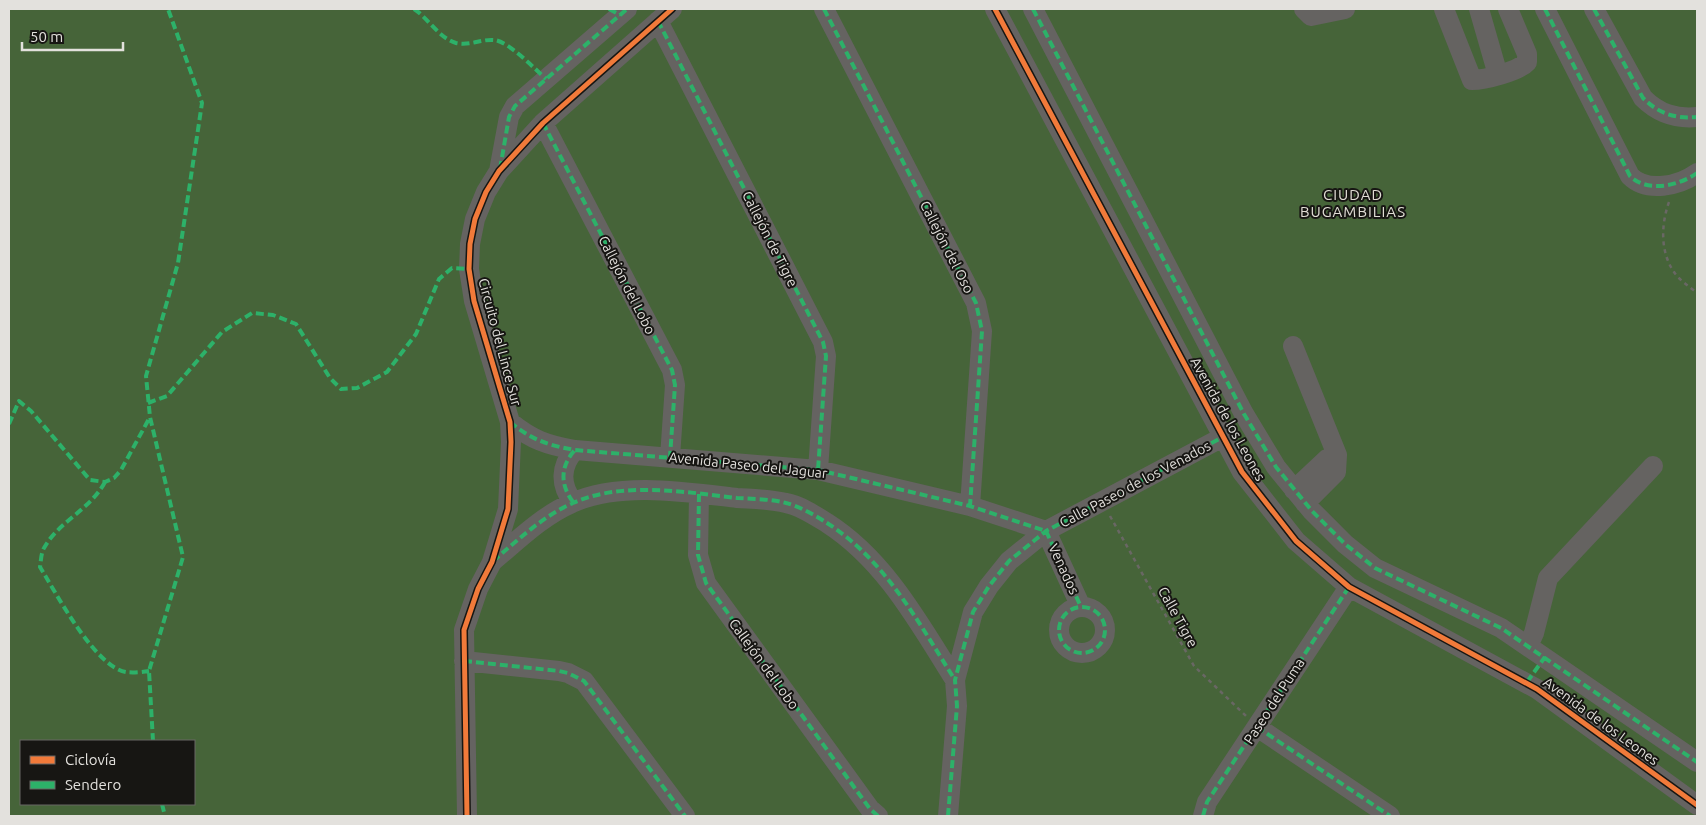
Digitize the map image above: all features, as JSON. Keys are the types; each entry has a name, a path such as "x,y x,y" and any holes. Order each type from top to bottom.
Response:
{"street":[{"name":"Callejón del Oso","path":"824,9 976,302 980,314 982,331 970,506"},
{"name":"Avenida de los Leones","path":"995,9 1242,472 1296,541 1350,587 1527,682 1697,805"},
{"name":"Avenida de los Leones","path":"1033,9 1244,414 1276,467 1299,496 1346,544 1376,568 1501,628 1697,762"},
{"path":"1304,9 1311,16 1345,9"},
{"path":"1444,9 1470,79 1476,80 1498,75 1522,66 1527,62 1527,54 1508,9"},
{"path":"1479,9 1498,75"},
{"path":"1545,9 1630,176 1641,184 1660,185 1690,178"},
{"path":"1594,9 1644,98 1654,109 1673,117 1697,117"},
{"path":"499,172 507,125 515,106 619,11"},
{"path":"499,172 543,123 665,15"},
{"name":"Callejón de Tigre","path":"665,15 823,342 826,356 818,470"},
{"name":"Callejón del Lobo","path":"543,123 672,370 675,385 670,457"},
{"name":"Circuito del Lince Sur","path":"467,816 464,630 478,589 492,562 508,508 510,422 474,301 469,269 470,244 475,219 486,192 499,172"},
{"path":"1293,346 1337,455 1336,472 1299,496"},
{"name":"Avenida Paseo del Jaguar","path":"510,422 526,435 546,445 575,450 818,470 970,506 1046,531"},
{"name":"Calle Paseo de los Venados","path":"955,680 973,612 989,586 1009,561 1046,531 1223,437"},
{"path":"573,502 566,490 563,476 566,462 575,450"},
{"path":"1528,646 1534,634 1548,578 1653,466"},
{"path":"492,562 532,528 573,502 628,490 699,494 788,503 827,523 870,557 905,599 955,680 957,706 948,816"},
{"name":"Callejón del Lobo","path":"699,494 698,555 706,583 870,809 878,816"},
{"name":"Venados","path":"1046,531 1081,607"},
{"name":"Paseo del Puma","path":"1203,816 1207,802 1350,587"},
{"path":"1527,682 1545,657"},
{"path":"464,661 559,671 584,681 684,816"},
{"path":"1257,727 1390,816"}],"path":[{"path":"1690,178 1669,202 1665,213 1663,237 1674,272 1697,293"}],"green space":[{"path":"9,9 1697,9 1697,816 9,816"}],"marked path":[{"path":"153,740 149,671 183,557 150,417 146,376 178,263 202,103 168,9"},
{"path":"414,9 444,37 456,43 466,44 494,40 506,45 546,79"},
{"path":"609,9 620,15"},
{"path":"500,169 509,117 515,106 627,9"},
{"path":"824,9 976,303 982,331 970,506"},
{"path":"1033,9 1244,414 1276,467 1312,511 1345,544 1375,568 1501,628 1697,762"},
{"path":"1545,9 1630,176 1645,185 1663,186 1690,178 1697,173"},
{"path":"1594,9 1643,98 1662,112 1675,116 1697,117"},
{"path":"658,21 823,342 826,356 818,470"},
{"path":"543,123 672,370 675,385 670,457"},
{"path":"148,403 167,396 222,332 252,313 273,315 296,324 330,378 341,389 357,388 387,372 416,334 439,279 452,268 469,269"},
{"path":"9,424 19,401 31,411 90,480 105,482 114,478 121,470 150,417"},
{"path":"510,422 533,437 548,444 565,448 818,470 970,506 1046,531"},
{"path":"948,816 957,706 955,680 973,612 989,586 1009,561 1046,531 1223,437"},
{"path":"573,502 564,482 564,469 575,450"},
{"path":"105,482 99,492 50,539 43,550 40,567 77,627 102,657 114,667 126,672 149,671"},
{"path":"493,561 531,529 562,508 592,496 612,492 633,490 675,491 791,504 827,523 848,538 866,555 914,615 955,680"},
{"path":"699,494 698,555 706,583 870,809 878,816"},
{"path":"1046,531 1081,607"},
{"path":"1203,816 1207,802 1349,587"},
{"path":"1077,607 1087,607 1101,617 1105,630 1101,643 1095,649 1087,653 1077,653 1063,643 1059,635 1059,625 1069,611 1077,607"},
{"path":"1527,682 1545,657"},
{"path":"464,661 559,671 584,681 685,816"},
{"path":"1257,727 1390,816"},
{"path":"162,805 165,816"}],"cycle path":[{"path":"467,816 464,630 478,589 492,562 508,509 511,442 510,422 474,301 469,269 470,244 475,219 486,192 499,171 543,123 672,9"},
{"path":"995,9 1242,472 1296,541 1349,587 1537,689 1697,805"}],"district":[{"name":"CIUDAD BUGAMBILIAS","path":"1353,202"}]}
